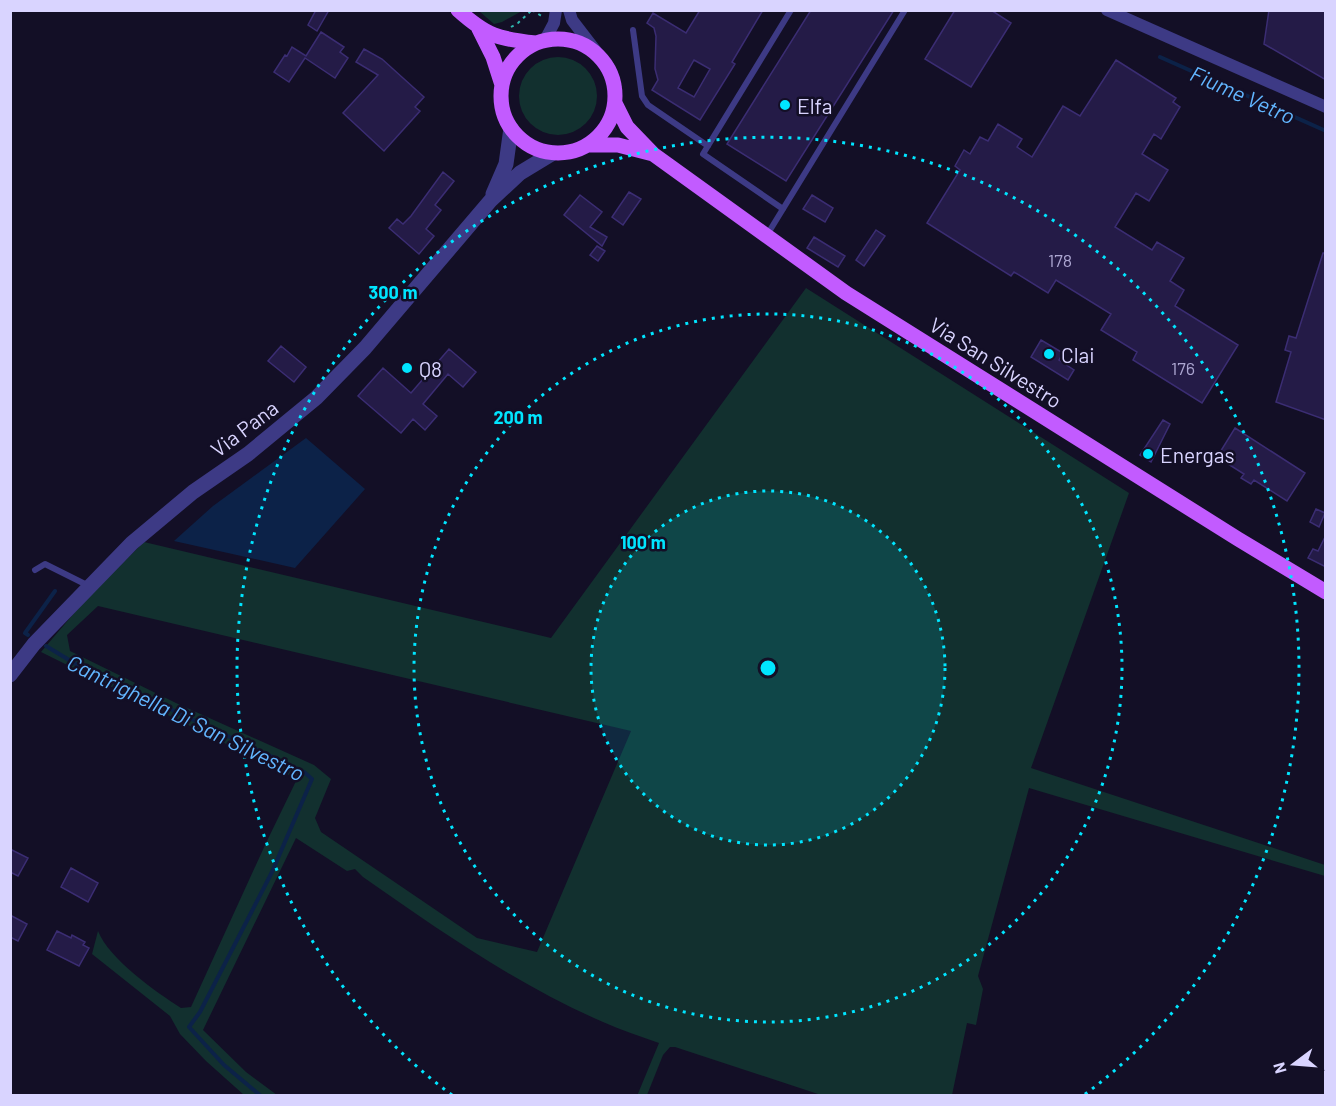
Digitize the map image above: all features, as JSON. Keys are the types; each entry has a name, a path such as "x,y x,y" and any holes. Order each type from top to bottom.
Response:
{"main road":[{"path":"458,10 486,32 506,39 541,41 561,39 590,48 602,59 615,87 615,103 610,119 601,134 588,145 571,152 553,153 537,149 522,141 511,128 503,107 502,85 486,32"},
{"path":"502,85 509,67 520,53 541,41"},
{"name":"Via San Silvestro","path":"615,103 627,127 653,154 846,293 1326,592"},
{"name":"Via San Silvestro","path":"588,145 618,145 653,154"}],"street":[{"path":"541,41 554,23 556,10"},
{"path":"569,10 572,20 602,59"},
{"path":"1107,10 1326,107"},
{"name":"Via Pana","path":"491,200 506,164 511,128"},
{"name":"Via Pana","path":"10,675 34,644 132,543 193,492 248,454 316,398 365,348 491,200 520,172 553,153"}],"lane":[{"path":"783,210 703,154 791,10"},
{"path":"766,237 905,10"},
{"path":"633,30 642,96 648,105 708,146"},
{"path":"35,570 45,564 90,586"}],"path":[{"path":"486,32 518,23 532,10"}],"green space":[{"path":"479,11 522,11 494,24"},
{"path":"550,57 566,57 580,63 591,74 597,88 597,104 591,118 580,129 566,135 550,135 536,129 525,118 519,104 519,88 525,74 536,63"},
{"path":"806,288 1129,493 1031,768 1325,865 1325,876 1029,788 978,976 983,989 976,1025 967,1023 952,1095 821,1095 670,1047 663,1055 647,1095 637,1096 659,1043 603,1022 509,974 363,877 355,869 347,871 296,838 203,1030 246,1072 277,1095 244,1095 180,1034 170,1016 92,954 98,931 112,953 134,974 181,1008 191,1007 297,779 41,652 87,598 144,542 551,638","holes":["98,606 631,731 537,952 477,938 321,832 315,818 331,779 314,765 176,703 70,651 67,635"]}],"water":[{"path":"306,438 365,489 295,568 174,541 213,506"}],"building":[{"path":"316,10 329,10 317,31 308,25"},
{"path":"700,10 763,10 732,62 735,64 700,120 652,90 658,80 655,69 656,36 654,28 647,23 653,13 686,33","holes":["694,60 710,69 694,97 678,88"]},
{"path":"811,10 894,10 786,181 727,144"},
{"path":"955,10 991,10 1011,23 971,87 925,59"},
{"path":"1269,10 1326,10 1326,80 1264,44"},
{"path":"321,32 344,47 340,52 348,58 335,78 305,58 289,82 274,72 292,47 306,56"},
{"path":"364,49 382,59 424,97 415,107 420,111 384,151 343,113 378,75 356,62"},
{"path":"1116,60 1176,98 1173,102 1180,107 1161,139 1154,134 1142,154 1168,170 1149,201 1136,193 1115,227 1152,250 1157,242 1184,258 1170,281 1184,290 1175,306 1238,345 1202,403 1133,360 1137,352 1101,330 1111,314 1056,280 1048,293 1014,272 1011,276 927,223 960,170 955,166 964,150 970,154 980,137 988,141 998,124 1022,139 1017,147 1032,157 1063,106 1080,116"},
{"path":"443,172 454,181 435,205 441,210 426,229 434,236 419,254 389,228 397,219 403,224 411,216"},
{"path":"629,192 641,199 623,225 612,217"},
{"path":"580,195 602,212 590,227 607,237 602,246 564,215"},
{"path":"812,195 833,208 825,222 803,209"},
{"path":"876,230 885,236 864,266 856,260"},
{"path":"814,237 845,256 838,267 807,248"},
{"path":"597,246 605,251 598,261 590,255"},
{"path":"1323,253 1326,253 1326,420 1276,402 1291,352 1285,350 1289,336 1296,338"},
{"path":"1041,340 1063,353 1059,360 1074,370 1068,380 1031,357"},
{"path":"281,346 306,367 294,382 268,361"},
{"path":"449,349 476,372 463,387 448,374 423,404 437,416 425,430 413,419 401,433 358,396 383,368 411,393"},
{"path":"1163,420 1170,424 1151,462 1140,455"},
{"path":"1235,428 1305,473 1287,501 1254,480 1251,484 1241,478 1244,474 1217,457"},
{"path":"1316,509 1325,513 1319,527 1310,522"},
{"path":"1326,535 1326,567 1308,558 1313,549 1318,551"},
{"path":"10,849 28,858 18,876 10,872"},
{"path":"71,868 98,883 88,902 61,887"},
{"path":"10,915 27,924 18,941 10,937"},
{"path":"57,931 71,938 72,935 85,942 83,945 89,948 79,966 47,950"}],"waterway":[{"name":"Fiume Vetro","path":"1160,57 1326,131"},
{"name":"Cantrighella Di San Silvestro","path":"28,635 25,633 55,591"},
{"name":"Cantrighella Di San Silvestro","path":"46,646 79,666 304,772 312,779 272,872 200,1012 189,1027 224,1065 261,1096"}],"place":[{"name":"Elfa","path":"785,105"},
{"name":"Clai","path":"1049,354"},
{"name":"Q8","path":"407,368"},
{"name":"Energas","path":"1148,454"}]}
